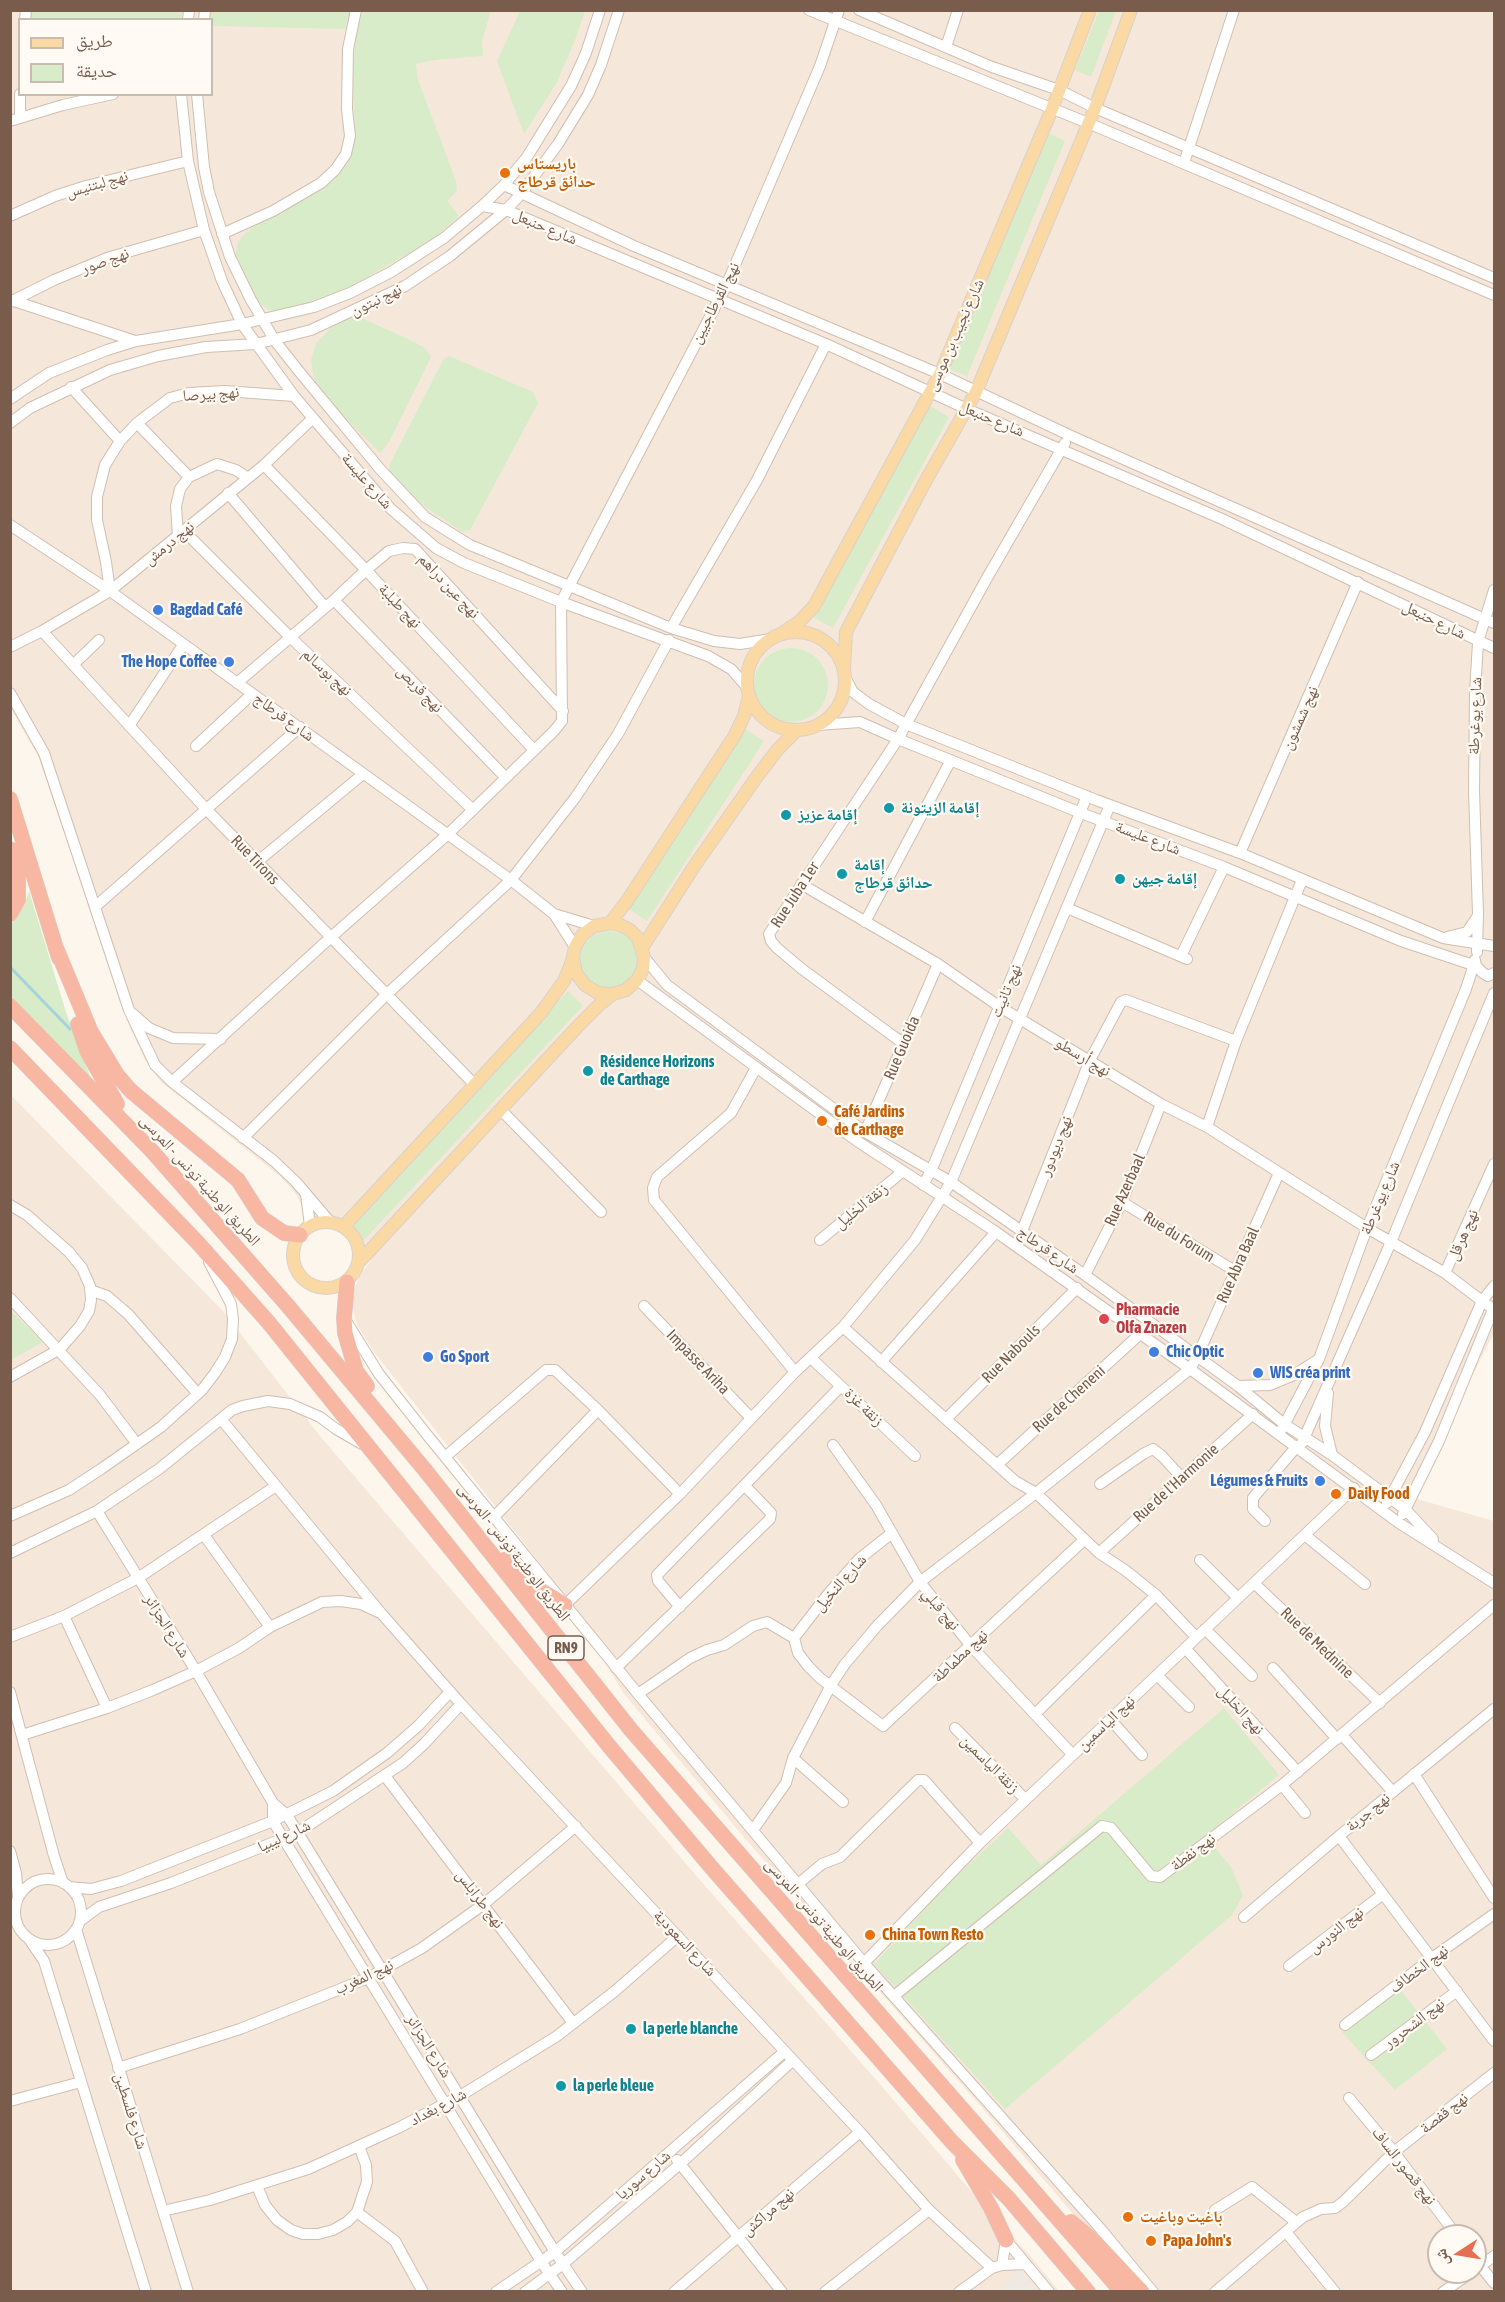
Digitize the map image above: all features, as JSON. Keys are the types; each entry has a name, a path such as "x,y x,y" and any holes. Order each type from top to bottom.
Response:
{"highway":[{"path":"10,799 87,1051 108,1092 151,1150"},
{"path":"10,849 18,875 18,900 10,914"},
{"path":"57,950 91,1032 117,1075 131,1091 238,1180 262,1218 284,1233 305,1230"},
{"name":"الطريق الوطنية تونس - المرسى","path":"10,1006 151,1150 303,1323 473,1529 630,1730 1122,2292"},
{"name":"RN9","path":"10,1048 198,1243 269,1323 609,1746 689,1841 952,2142 1009,2199 1088,2292"},
{"path":"347,1282 345,1333 356,1371 425,1470"},
{"path":"473,1529 536,1587 565,1605"},
{"path":"952,2142 991,2208 1006,2240"},
{"path":"1030,2186 1095,2242 1142,2292"}],"main road":[{"name":"شارع نجيب بن موسى","path":"775,637 800,621 814,606 940,374 1052,109 1090,10"},
{"path":"748,692 757,710 768,721 782,728 797,730 818,725 836,710 842,700 846,632 900,528 976,392 1095,108 1131,10"},
{"path":"610,923 627,901 735,735 748,692 750,664 755,654 775,637 802,632 824,641 833,648 844,673"},
{"path":"360,1260 358,1244 354,1236 344,1226 330,1222 305,1230 293,1251 293,1259 300,1276 314,1286 331,1289 347,1282 353,1276 360,1260 586,1018 600,1004 614,994 626,990 637,980 642,969 643,953 695,866 756,778 778,749 797,730"},
{"path":"344,1226 540,1014 564,981 582,935 594,926 610,923 621,925 630,930 643,953"},
{"path":"574,952 576,973 585,985 598,993 614,994"}],"street":[{"path":"222,234 273,211 321,183 335,170 346,154 350,136 346,109 348,49 356,10"},
{"name":"نهج نبتون","path":"10,399 49,373 136,341 242,324 314,307 350,293 391,272 444,238 483,206 504,185 544,130 571,86 586,53 600,10"},
{"name":"نهج نبتون","path":"10,423 30,408 110,370 158,356 206,347 256,344 311,330 405,286 450,256 506,210 521,194 558,144 588,95 601,65 619,10"},
{"path":"809,10 1493,290"},
{"name":"نهج القرطاجيين","path":"561,602 726,286 805,103 839,10"},
{"path":"859,10 992,67 1059,90 1095,108 1494,278"},
{"path":"946,47 958,10"},
{"path":"1184,163 1234,10"},
{"path":"20,96 15,120 63,105 104,96"},
{"name":"شارع عليسة","path":"181,96 188,161 204,230 222,281 242,324 294,396 390,508 436,548 464,563 719,661 731,669 748,692"},
{"name":"شارع عليسة","path":"197,96 204,167 222,234 240,277 262,320 275,340 380,469 425,517 471,545 671,628 723,642 740,644 775,637"},
{"name":"نهج لبتنيس","path":"10,216 55,196 86,186 188,161"},
{"name":"شارع حنبعل","path":"504,185 726,286 940,374 1069,435 1489,621"},
{"name":"شارع حنبعل","path":"483,206 506,210 826,344 967,409 1222,519 1494,648"},
{"name":"نهج صور","path":"11,301 106,258 204,230"},
{"path":"11,301 136,341"},
{"path":"671,628 757,480 826,344"},
{"path":"71,387 120,441"},
{"name":"نهج بيرصا","path":"110,591 97,520 97,497 105,465 120,441 137,423 170,398 189,393 225,391 294,396"},
{"name":"نهج درمش","path":"10,647 110,591 264,465 313,418"},
{"path":"137,423 189,477"},
{"name":"Rue Juba 1er","path":"904,1044 802,969 771,941 771,930 898,739 1069,435"},
{"path":"181,533 176,506 180,489 189,477 217,464 236,470 248,478"},
{"name":"نهج طبلبة","path":"264,465 366,570 534,750"},
{"name":"نهج قربص","path":"228,493 329,603 506,778"},
{"name":"شارع قرطاج","path":"10,525 110,591 511,880 554,914 594,926"},
{"name":"نهج بوسالم","path":"181,533 473,810"},
{"name":"نهج عين دراهم","path":"237,683 389,551 403,548 415,549 563,711"},
{"name":"نهج شمشون","path":"1240,853 1359,582"},
{"name":"شارع يوغرطة","path":"1282,1429 1319,1359 1367,1228 1480,954 1474,791 1475,693 1478,642 1489,621 1494,590"},
{"path":"172,1082 447,835 562,721 561,602"},
{"name":"Rue Tirons","path":"42,631 206,809 474,1084"},
{"path":"74,665 99,640"},
{"path":"243,1138 386,995 511,880 575,798 618,734 669,640"},
{"path":"129,726 183,645"},
{"name":"شارع عليسة","path":"844,673 853,692 906,724 1110,805 1240,853 1480,954"},
{"path":"10,693 44,753 129,1010 155,1065 172,1082 274,1161 306,1193 330,1222"},
{"path":"196,746 252,694"},
{"name":"شارع عليسة","path":"818,725 860,722 1081,813 1224,867 1295,898 1448,958 1480,954"},
{"path":"96,906 300,727"},
{"path":"865,922 951,760"},
{"path":"257,862 363,774"},
{"name":"نهج تانيت","path":"923,1185 931,1171 1088,796"},
{"path":"565,1605 680,1494 795,1372 812,1359 843,1327 915,1240 951,1182 1110,805"},
{"path":"1067,908 1184,957 1224,867"},
{"path":"1207,1127 1236,1041 1302,880"},
{"name":"نهج أرسطو","path":"801,884 938,964 1000,1007 1161,1104 1207,1127 1367,1228 1445,1273 1494,1309"},
{"name":"شارع قرطاج","path":"554,914 574,952"},
{"path":"1443,938 1467,932 1478,914"},
{"name":"شارع قرطاج","path":"643,953 667,985 865,1132 951,1182 1085,1275 1238,1386 1282,1429 1399,1523 1494,1583"},
{"path":"1480,954 1492,976"},
{"path":"1448,958 1463,965 1469,976 1466,989"},
{"name":"Rue Guoida","path":"865,1132 938,964"},
{"name":"شارع قرطاج","path":"637,980 902,1172 996,1232 1253,1414 1282,1429"},
{"name":"شارع يوغرطة","path":"1265,1521 1253,1509 1251,1503 1253,1498 1300,1444 1391,1242 1494,998"},
{"name":"نهج ديودور","path":"1022,1232 1090,1060 1121,1002 1126,1000 1236,1041"},
{"path":"129,1010 149,1028 172,1038 221,1039"},
{"path":"756,1068 731,1113 657,1177 653,1188 654,1200 795,1372"},
{"name":"Rue Azerbaal","path":"1085,1275 1122,1202 1161,1104"},
{"path":"501,1110 601,1212"},
{"name":"نهج هرقل","path":"1445,1273 1492,1177 1494,1164"},
{"name":"زنقة الخليل","path":"820,1240 902,1172"},
{"name":"Rue Abra Baal","path":"1190,1369 1279,1173"},
{"path":"305,1230 306,1193"},
{"name":"Rue du Forum","path":"1122,1202 1235,1272"},
{"path":"10,1205 27,1215 69,1252 82,1268 90,1290 89,1311 80,1326 60,1349 10,1377"},
{"path":"881,1362 996,1232"},
{"path":"10,1516 69,1490 137,1444 161,1427 198,1394 215,1373 232,1339 233,1319 231,1304 198,1243"},
{"path":"1383,1510 1425,1432 1482,1301 1494,1286"},
{"name":"Rue Nabouls","path":"946,1419 1077,1288"},
{"path":"90,1290 107,1296 128,1314 198,1394"},
{"path":"10,1298 60,1349 100,1395 137,1444"},
{"name":"Impasse Ariha","path":"644,1306 751,1419"},
{"path":"1399,1523 1439,1441 1494,1309"},
{"path":"344,1318 379,1374 616,1668 864,1963 1099,2227 1153,2292"},
{"path":"843,1327 1015,1481 1036,1493 1083,1540 1156,1595 1196,1637"},
{"name":"Rue de Cheneni","path":"998,1464 1140,1334"},
{"name":"زنقة غزة","path":"812,1359 915,1456"},
{"path":"1238,1386 1270,1385 1319,1359"},
{"path":"753,1830 786,1783 793,1758 831,1685 845,1664 877,1626 920,1582 1036,1493 1190,1369"},
{"path":"445,1457 546,1370 555,1370 598,1410 680,1494"},
{"path":"1330,1379 1325,1426 1332,1455"},
{"path":"680,1607 658,1581 657,1575 841,1386"},
{"path":"10,1553 97,1511 159,1469 232,1410 254,1403 268,1401 290,1404 320,1417 368,1447"},
{"path":"493,1518 598,1410"},
{"name":"Rue de l'Harmonie","path":"1099,1553 1253,1414"},
{"name":"شارع السعودية","path":"221,1419 381,1613 450,1692 860,2132 929,2210 997,2266"},
{"name":"شارع قرطاج","path":"1300,1444 1332,1455 1406,1510 1446,1552"},
{"name":"نهج قبلي","path":"833,1445 876,1505 920,1582 971,1646 1072,1754"},
{"path":"1100,1484 1153,1449 1182,1478"},
{"path":"10,1637 64,1616 138,1578 276,1486"},
{"path":"616,1668 770,1519 771,1513 745,1486"},
{"name":"نهج الياسمين","path":"864,1963 980,1843 1354,1488"},
{"name":"شارع الجزائر","path":"97,1511 196,1671 273,1803 287,1815 555,2252 582,2292"},
{"name":"شارع النخيل","path":"794,1638 859,1559 892,1533"},
{"path":"204,1535 270,1628"},
{"path":"1306,1536 1365,1584"},
{"name":"نهج مطماطة","path":"831,1685 883,1726 1083,1540"},
{"path":"1200,1560 1238,1598"},
{"name":"Rue de Mednine","path":"1254,1583 1380,1703"},
{"path":"1035,1714 1156,1595"},
{"path":"22,1735 108,1708 196,1671 270,1628 322,1602 341,1601 360,1604 381,1613"},
{"name":"نهج نفطة","path":"894,1996 1102,1826 1111,1828 1151,1876 1160,1877 1298,1772 1494,1605"},
{"path":"64,1616 108,1708"},
{"path":"638,1694 690,1658 724,1645 753,1626 771,1622 794,1638 798,1653 808,1666 831,1685"},
{"path":"1205,1629 1252,1676"},
{"name":"نهج الخليل","path":"1185,1648 1298,1772"},
{"path":"1273,1668 1393,1792"},
{"path":"1157,1675 1189,1707"},
{"path":"10,1692 54,1856 66,1885 80,1902 78,1925 69,1938 60,1943 38,1944 26,1936 10,1935"},
{"name":"شارع ليبيا","path":"66,1885 91,1889 121,1881 287,1815 333,1791 387,1753 418,1726 450,1692"},
{"name":"شارع ليبيا","path":"78,1925 99,1906 179,1880 297,1833 385,1776 424,1744 461,1704"},
{"name":"نهج جربة","path":"1244,1917 1494,1709"},
{"path":"1110,1719 1142,1755"},
{"name":"زنقة الياسمين","path":"955,1728 1025,1800"},
{"path":"793,1758 843,1802"},
{"path":"1414,1774 1494,1899"},
{"name":"نهج طرابلس","path":"385,1776 573,2023"},
{"path":"798,1884 822,1864 840,1857 918,1780 924,1780 980,1843"},
{"path":"1282,1785 1305,1813"},
{"path":"273,1803 273,1821"},
{"name":"شارع الجزائر","path":"273,1821 561,2292"},
{"name":"نهج المغرب","path":"118,2068 240,2029 368,1978 422,1948 484,1904 576,1826"},
{"path":"1339,1836 1494,2041"},
{"path":"10,1851 16,1873 15,1916 44,1961 146,2292"},
{"path":"15,1906 22,1891 37,1881 55,1880 66,1885"},
{"name":"نهج النورس","path":"1289,1966 1383,1894"},
{"name":"نهج الخطاف","path":"1345,2025 1494,1914"},
{"name":"شارع فلسطين","path":"78,1925 118,2068 188,2292"},
{"name":"شارع بغداد","path":"162,2211 256,2186 308,2169 445,2104 557,2036 622,1985 678,1936"},
{"name":"نهج الشحرور","path":"1371,2055 1457,1991"},
{"name":"شارع سوريا","path":"496,2292 542,2263 784,2052"},
{"name":"شارع سوريا","path":"525,2292 563,2264 680,2164 792,2061"},
{"name":"نهج قفصة","path":"1296,2222 1314,2212 1335,2208 1343,2202 1394,2152 1494,2073"},
{"path":"10,2101 81,2082"},
{"name":"نهج قصور الساف","path":"1349,2098 1394,2152 1448,2224"},
{"name":"نهج مراكش","path":"674,2292 860,2132"},
{"path":"256,2186 265,2205 278,2220 291,2230 303,2234 318,2234 333,2230 357,2212 368,2182 366,2165 358,2146"},
{"path":"671,2152 782,2292"},
{"path":"1215,2210 1252,2187 1296,2222 1215,2292"},
{"path":"825,2292 929,2210"},
{"path":"357,2212 395,2241 423,2292"},
{"path":"1286,2232 1335,2292"},
{"path":"1006,2240 1050,2292"},
{"path":"997,2266 1006,2240"},
{"path":"959,2292 997,2266 1024,2264"}],"shaded area":[{"path":"10,11 1494,11 1494,1333 1410,1497 1494,1521 1494,2291 1139,2291 984,2110 748,1842 624,1694 564,1594 374,1352 357,1325 352,1303 354,1289 372,1259 362,1243 337,1219 316,1220 304,1211 296,1194 281,1177 161,1082 145,1060 130,1028 38,756 11,709"},
{"path":"10,1094 223,1311 320,1436 700,1880 1059,2291 11,2291"},
{"path":"1017,2269 1038,2291 1000,2292"}],"green space":[{"path":"27,11 182,11 181,18 26,18"},
{"path":"209,11 350,11 345,29 213,26 213,18 207,18"},
{"path":"361,11 491,11 482,40 483,56 434,60 416,64 418,80 456,181 457,191 447,201 459,216 432,240 346,289 296,307 271,310 260,304 254,297 236,255 237,245 242,236 253,227 321,189 338,176 348,163 355,135 353,74 356,32"},
{"path":"520,11 585,11 557,82 524,134 497,61"},
{"path":"1099,11 1116,11 1091,77 1075,70"},
{"path":"1048,133 1065,141 967,376 949,369"},
{"path":"351,317 361,318 404,337 425,348 431,357 389,442 380,453 332,404 313,376 311,360 316,343 331,328"},
{"path":"449,356 533,392 538,403 470,530 461,531 421,504 389,470 443,360"},
{"path":"929,405 949,417 833,628 813,617"},
{"path":"784,648 798,648 812,654 822,664 828,678 828,692 822,706 812,716 798,722 784,722 770,716 760,706 754,692 754,678 760,664 770,654"},
{"path":"745,729 764,741 647,921 629,909"},
{"path":"29,891 66,1012 90,1076 87,1076 11,999 10,926 24,906"},
{"path":"609,931 625,936 633,944 638,960 633,976 625,984 609,989 593,984 585,976 580,960 585,944 593,936"},
{"path":"568,991 583,1006 362,1242 347,1228"},
{"path":"10,1310 43,1342 11,1360 10,1360"},
{"path":"1224,1708 1279,1775 1205,1836 1231,1867 1243,1895 1232,1915 1005,2109 874,1964 953,1879 1008,1828 1041,1865"},
{"path":"1399,1988 1447,2049 1395,2090 1342,2032"}],"waterway":[{"path":"10,967 70,1029"}],"place":[{"name":"باريستاس حدائق قرطاج","path":"505,173"},
{"name":"Bagdad Café","path":"158,610"},
{"name":"The Hope Coffee","path":"229,662"},
{"name":"إقامة الزيتونة","path":"889,808"},
{"name":"إقامة عزيز","path":"786,815"},
{"name":"إقامة حدائق قرطاج","path":"842,874"},
{"name":"إقامة جيهن","path":"1120,879"},
{"name":"Résidence Horizons de Carthage","path":"588,1071"},
{"name":"Café Jardins de Carthage","path":"822,1121"},
{"name":"Pharmacie Olfa Znazen","path":"1104,1319"},
{"name":"Chic Optic","path":"1154,1352"},
{"name":"Go Sport","path":"428,1357"},
{"name":"WIS créa print","path":"1258,1373"},
{"name":"Légumes & Fruits","path":"1320,1481"},
{"name":"Daily Food","path":"1336,1494"},
{"name":"China Town Resto","path":"870,1935"},
{"name":"la perle blanche","path":"631,2029"},
{"name":"la perle bleue","path":"561,2086"},
{"name":"باغيت وباغيت","path":"1128,2217"},
{"name":"Papa John's","path":"1151,2241"}]}
